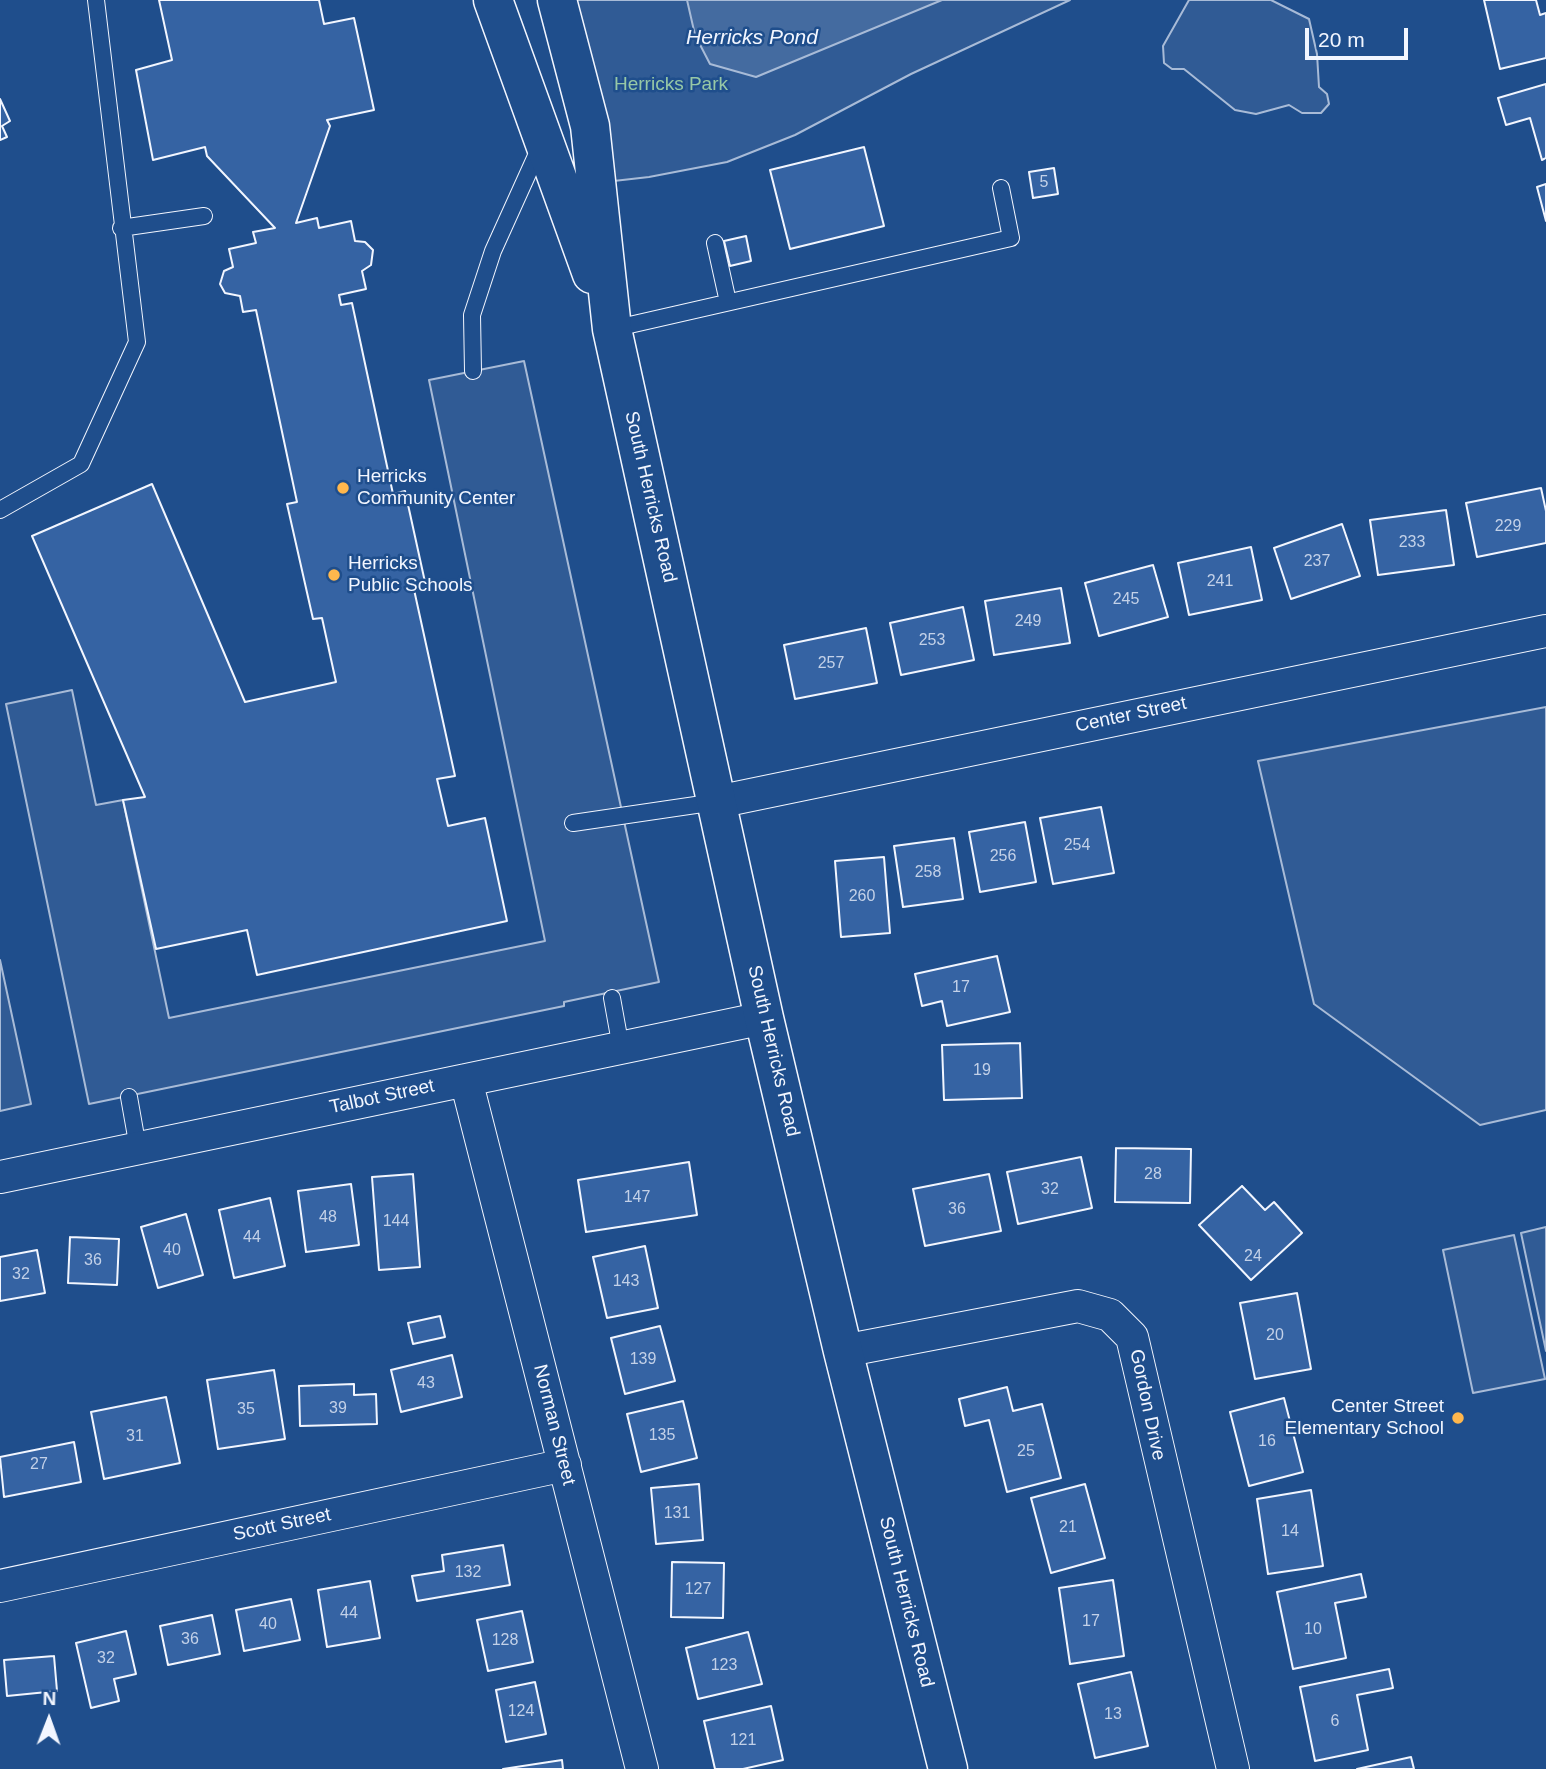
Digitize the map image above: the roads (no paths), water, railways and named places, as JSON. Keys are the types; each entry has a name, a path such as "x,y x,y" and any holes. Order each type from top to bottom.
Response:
{"main road":[{"name":"South Herricks Road","path":"493,0 542,142 612,329"},
{"name":"South Herricks Road","path":"557,0 590,126 612,329 764,1018 843,1351 948,1769"}],"street":[{"name":"Center Street","path":"717,802 1546,631"},
{"name":"Talbot Street","path":"0,1177 764,1018"},
{"name":"Norman Street","path":"466,1080 642,1769"},
{"name":"Gordon Drive","path":"843,1351 1078,1306 1110,1315 1132,1337 1233,1769"},
{"name":"Scott Street","path":"0,1586 565,1465"}],"lane":[{"path":"0,510 81,464 137,342 121,228 96,0"},
{"path":"473,371 472,315 493,251 542,142"},
{"path":"612,329 1011,237 1000,188"},
{"path":"121,228 204,216"},
{"path":"715,243 728,302"},
{"path":"573,823 717,802"},
{"path":"612,998 621,1048"},
{"path":"129,1097 138,1148"}],"water":[{"name":"Herricks Pond","path":"687,0 942,0 756,77 710,64 695,35"}],"place":[{"name":"Herricks Community Center","path":"343,488"},
{"name":"Herricks Public Schools","path":"334,575"},
{"name":"Center Street Elementary School","path":"1458,1418"}],"park label":[{"name":"Herricks Park","path":"671,85"}]}
